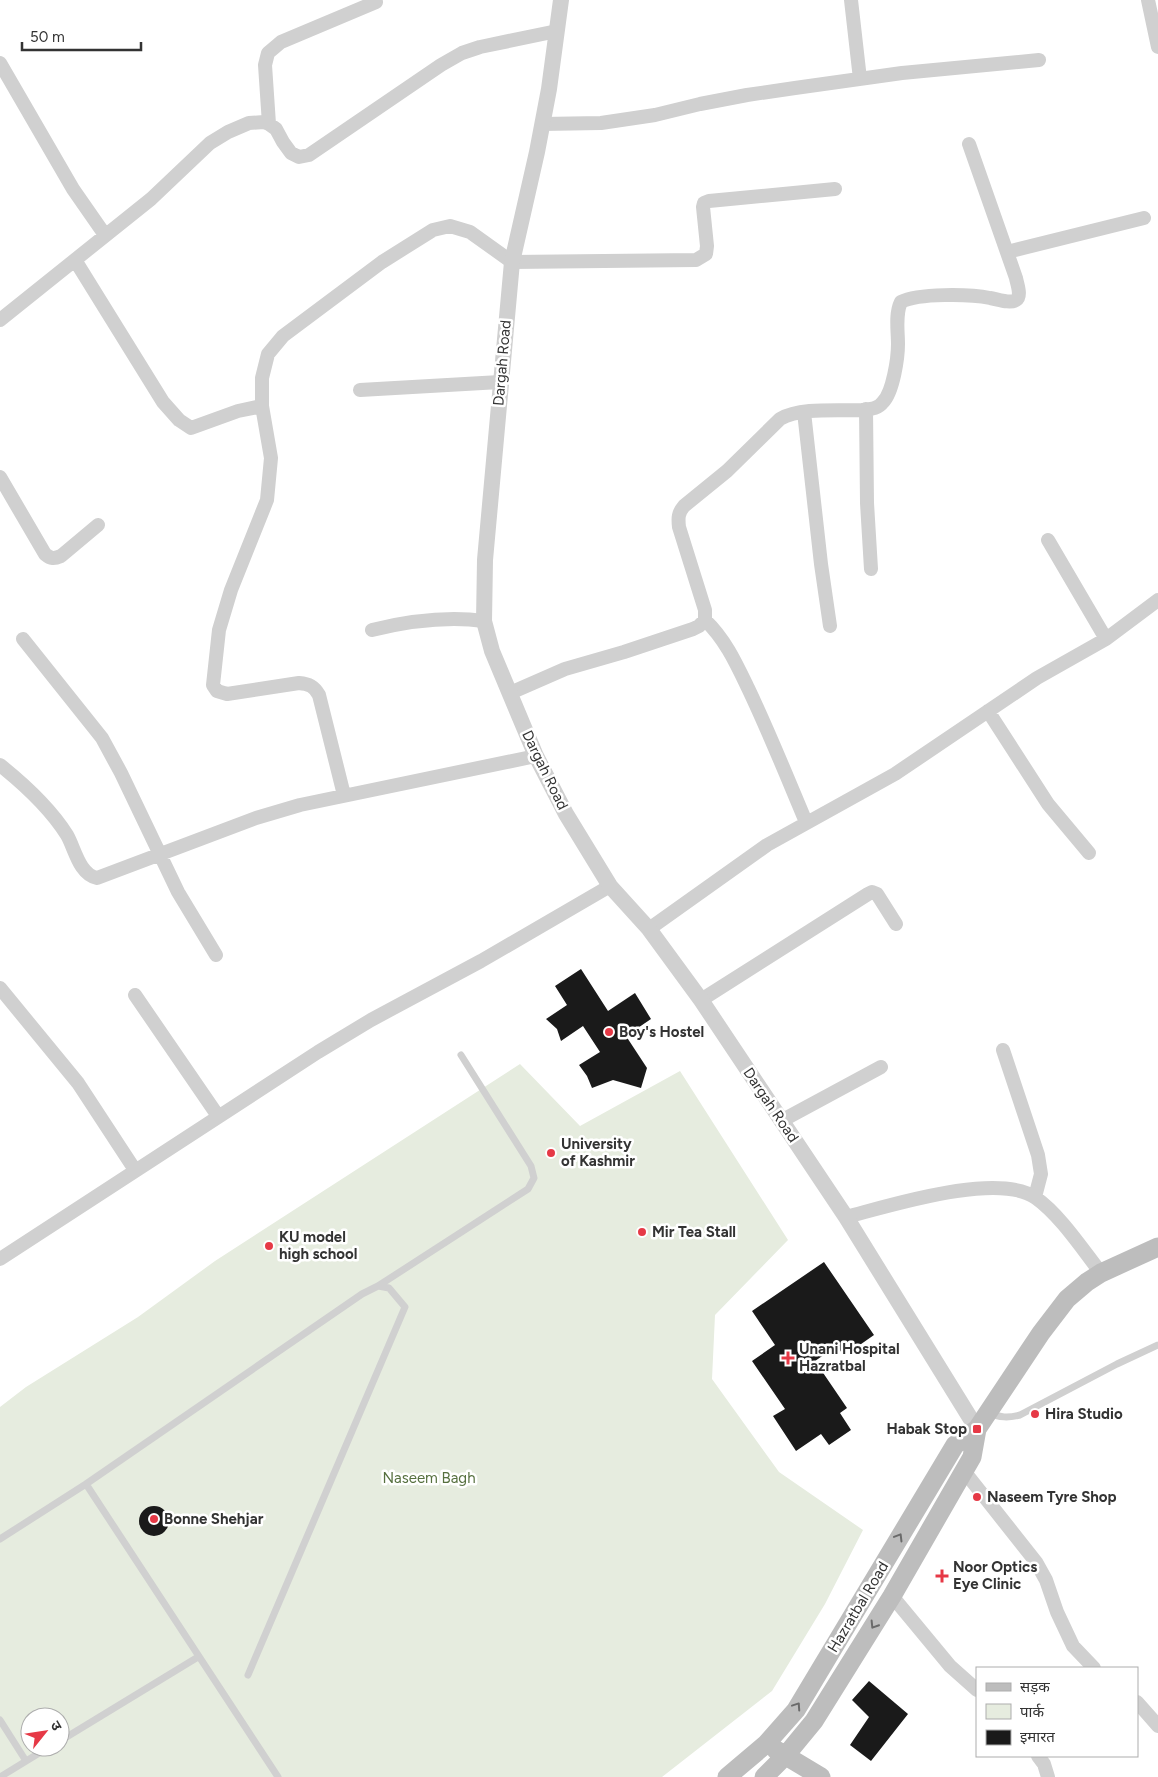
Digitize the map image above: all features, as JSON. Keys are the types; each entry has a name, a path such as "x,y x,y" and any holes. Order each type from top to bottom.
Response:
{"main road":[{"name":"Hazratbal Road","path":"727,1777 760,1750 796,1710 955,1446 977,1428 1041,1333 1067,1299 1101,1273 1157,1248"},
{"name":"Hazratbal Road","path":"773,1775 786,1755 814,1721 892,1596 972,1457 977,1428"},
{"path":"760,1750 786,1755 821,1777"},
{"path":"760,1750 773,1775"}],"street":[{"name":"Dargah Road","path":"561,0 542,124 512,262 485,560 484,621 492,651 536,756 566,814 610,886 648,929 700,1000 846,1217 977,1428"},
{"path":"851,0 860,79"},
{"path":"1148,0 1158,48"},
{"path":"269,124 265,65 268,52 281,42 376,2"},
{"path":"0,320 151,199 210,143 249,123 264,122 276,129 291,153 299,157 309,155 462,53 480,47 557,31"},
{"path":"542,124 608,122 655,115 747,95 902,72 1039,60"},
{"path":"0,63 72,189 106,235"},
{"path":"510,693 565,669 624,652 699,626 705,620 705,610 679,527 679,512 727,470 780,419 792,413 876,408 884,402 888,395 895,366 898,347 898,308 901,302 914,298 960,295 1015,301 1019,295 1016,278 969,144"},
{"path":"344,795 319,695 315,688 306,683 299,683 227,694 217,691 213,684 215,657 231,590 267,500 272,458 262,406 262,378 268,354 283,336 382,262 434,230 450,226 470,232 512,262 696,260 706,254 704,203 835,189"},
{"path":"1007,252 1144,218"},
{"path":"75,260 163,402 179,420 191,428 238,411 262,406"},
{"path":"360,390 500,382"},
{"path":"866,409 866,503 871,569"},
{"path":"804,412 830,626"},
{"path":"0,477 45,554 50,558 54,559 61,556 98,525"},
{"path":"1048,540 1106,639"},
{"path":"648,929 767,845 895,774 1037,678 1106,639 1158,600"},
{"path":"372,630 403,623 443,619 464,618 484,621"},
{"path":"705,620 717,632 728,648 756,705 806,822"},
{"path":"23,639 102,738 121,773 178,892 216,955"},
{"path":"988,710 1048,804 1089,853"},
{"path":"0,765 31,792 54,816 68,837 83,868 92,877 97,878 256,818 344,795 536,756"},
{"path":"0,1259 318,1052 371,1020 481,961 610,886"},
{"path":"700,1000 872,892 877,894 896,924"},
{"path":"0,988 78,1083 135,1170"},
{"path":"135,994 218,1116"},
{"path":"1003,1050 1038,1155 1041,1174 1035,1197"},
{"path":"781,1121 882,1067"},
{"path":"846,1217 962,1190 992,1188 1018,1190 1035,1197 1052,1212 1101,1273"},
{"path":"964,1471 1036,1562 1046,1580 1057,1612 1073,1646 1093,1667"},
{"path":"892,1596 950,1666 976,1689"},
{"path":"1138,1703 1158,1726"},
{"path":"1039,1757 1044,1764 1048,1777"}],"lane":[{"path":"0,1540 86,1484 362,1294 378,1286 528,1189 534,1178 530,1166 462,1055"},
{"path":"248,1675 405,1307 389,1288 378,1286"},
{"path":"988,1412 998,1417 1008,1418 1020,1415 1117,1364 1158,1345"},
{"path":"86,1484 278,1777"},
{"path":"70,1734 198,1657"},
{"path":"0,1720 26,1761"},
{"path":"0,1777 33,1757"}],"green space":[{"name":"Naseem Bagh","path":"520,1064 580,1126 680,1071 788,1240 715,1315 712,1379 779,1472 863,1530 825,1604 772,1691 662,1777 0,1777 0,1407 26,1387 138,1317 215,1261"}],"building":[{"name":"Boy's Hostel","path":"581,969 608,1011 635,993 651,1019 626,1036 647,1068 641,1088 613,1080 592,1088 587,1076 579,1065 600,1052 583,1026 561,1041 557,1029 546,1019 567,1005 555,986"},
{"name":"Unani Hospital Hazratbal","path":"824,1262 874,1335 844,1356 837,1346 815,1361 847,1408 840,1413 851,1430 829,1445 821,1434 796,1451 773,1416 785,1409 752,1361 775,1345 752,1311"},
{"name":"Bonne Shehjar","path":"154,1506 165,1510 169,1521 165,1532 154,1536 143,1532 139,1521 143,1510"},
{"path":"869,1681 908,1714 871,1761 850,1745 869,1717 852,1700"}],"place":[{"name":"Boy's Hostel","path":"609,1032"},
{"name":"University of Kashmir","path":"551,1153"},
{"name":"Mir Tea Stall","path":"642,1232"},
{"name":"KU model high school","path":"269,1246"},
{"name":"Unani Hospital Hazratbal","path":"788,1358"},
{"name":"Hira Studio","path":"1035,1414"},
{"name":"Habak Stop","path":"977,1429"},
{"name":"Naseem Tyre Shop","path":"977,1497"},
{"name":"Bonne Shehjar","path":"154,1519"},
{"name":"Noor Optics Eye Clinic","path":"942,1576"}]}
